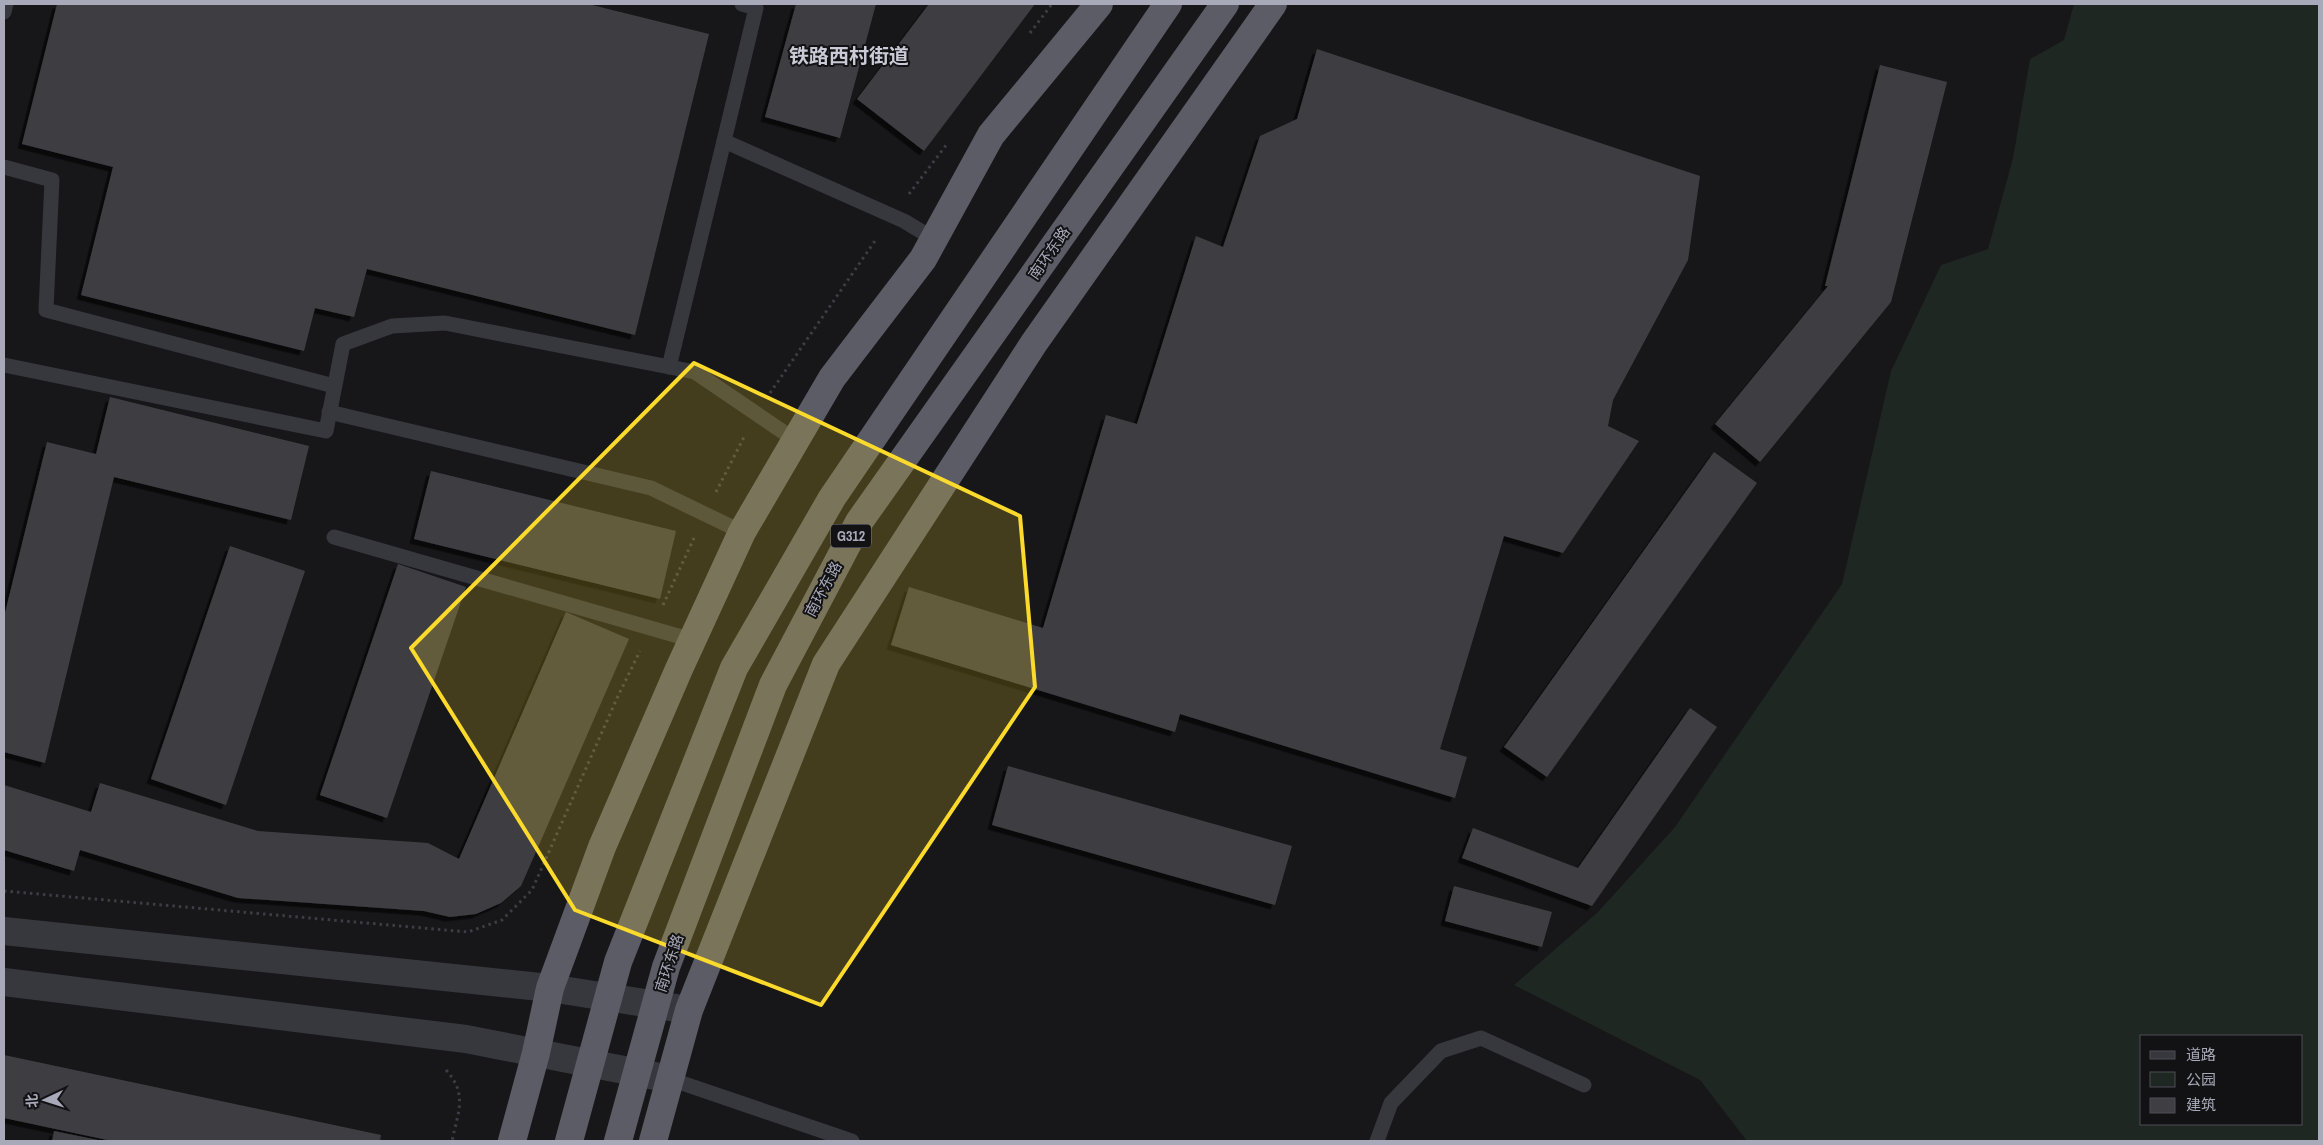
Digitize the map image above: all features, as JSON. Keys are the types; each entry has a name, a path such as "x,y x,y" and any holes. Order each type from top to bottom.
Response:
{"highway":[{"path":"512,1141 536,1053 550,988 602,847 692,640 742,532 832,378 923,259 991,135 1099,4"},
{"name":"G312","path":"569,1141 618,962 734,668 832,498 1168,4"},
{"name":"南环东路","path":"618,1141 666,967 772,685 859,522 1225,4"},
{"path":"653,1141 689,1010 826,664 1034,343 1273,4"}],"street":[{"path":"4,931 550,988 689,1010"},
{"path":"4,982 466,1039 670,1079"}],"lane":[{"path":"4,12 6,4"},
{"path":"669,367 756,8 742,4"},
{"path":"724,140 893,216 934,238"},
{"path":"4,167 52,180 46,310 334,386"},
{"path":"4,365 326,431 343,344 392,326 445,323 695,372 795,440"},
{"path":"329,412 651,488 742,532"},
{"path":"334,537 692,640"},
{"path":"1377,1141 1391,1103 1441,1051 1481,1038 1584,1085"},
{"path":"670,1079 852,1141"}],"path":[{"path":"1028,35 1052,4"},
{"path":"4,891 468,932 502,920 532,890 614,704 705,514 756,413 893,216 952,137"}],"highlighted area":[{"path":"694,363 1020,516 1035,687 821,1005 575,910 411,648"}],"green space":[{"path":"2074,4 2319,4 2319,1141 1747,1141 1700,1080 1514,985 1598,912 1675,827 1842,584 1891,371 1941,265 1988,249 2013,158 2030,59 2064,40"}],"building":[{"path":"57,4 588,4 709,34 635,335 367,269 354,317 315,308 304,351 81,295 113,167 22,144"},
{"path":"796,4 876,4 840,138 765,117"},
{"path":"929,4 1035,4 924,151 857,99"},
{"path":"1317,49 1700,176 1688,260 1613,400 1608,426 1639,441 1563,553 1504,536 1440,749 1467,757 1455,798 1180,714 1175,732 891,645 909,587 1043,628 1106,415 1137,424 1196,236 1223,247 1260,136 1297,119"},
{"path":"1880,65 1947,82 1891,302 1760,462 1715,424 1828,286 1825,286"},
{"path":"110,397 309,446 291,520 114,477 45,763 4,752 4,617 47,442 96,454"},
{"path":"1714,452 1757,483 1547,777 1504,747"},
{"path":"431,471 676,531 660,599 414,539"},
{"path":"230,546 305,571 226,805 151,779"},
{"path":"398,564 466,587 387,818 320,795"},
{"path":"566,612 629,639 521,886 501,903 476,914 450,917 424,911 238,898 80,850 74,871 4,850 4,785 91,812 100,783 258,831 428,843 459,859"},
{"path":"1690,708 1717,727 1592,906 1462,858 1473,828 1578,868"},
{"path":"1008,766 1292,846 1275,905 992,825"},
{"path":"1454,886 1552,912 1542,947 1445,921"},
{"path":"4,1055 381,1135 380,1141 112,1141 4,1118"},
{"path":"54,1131 98,1140 98,1141 52,1141"}],"district":[{"name":"铁路西村街道","path":"849,55"}]}
